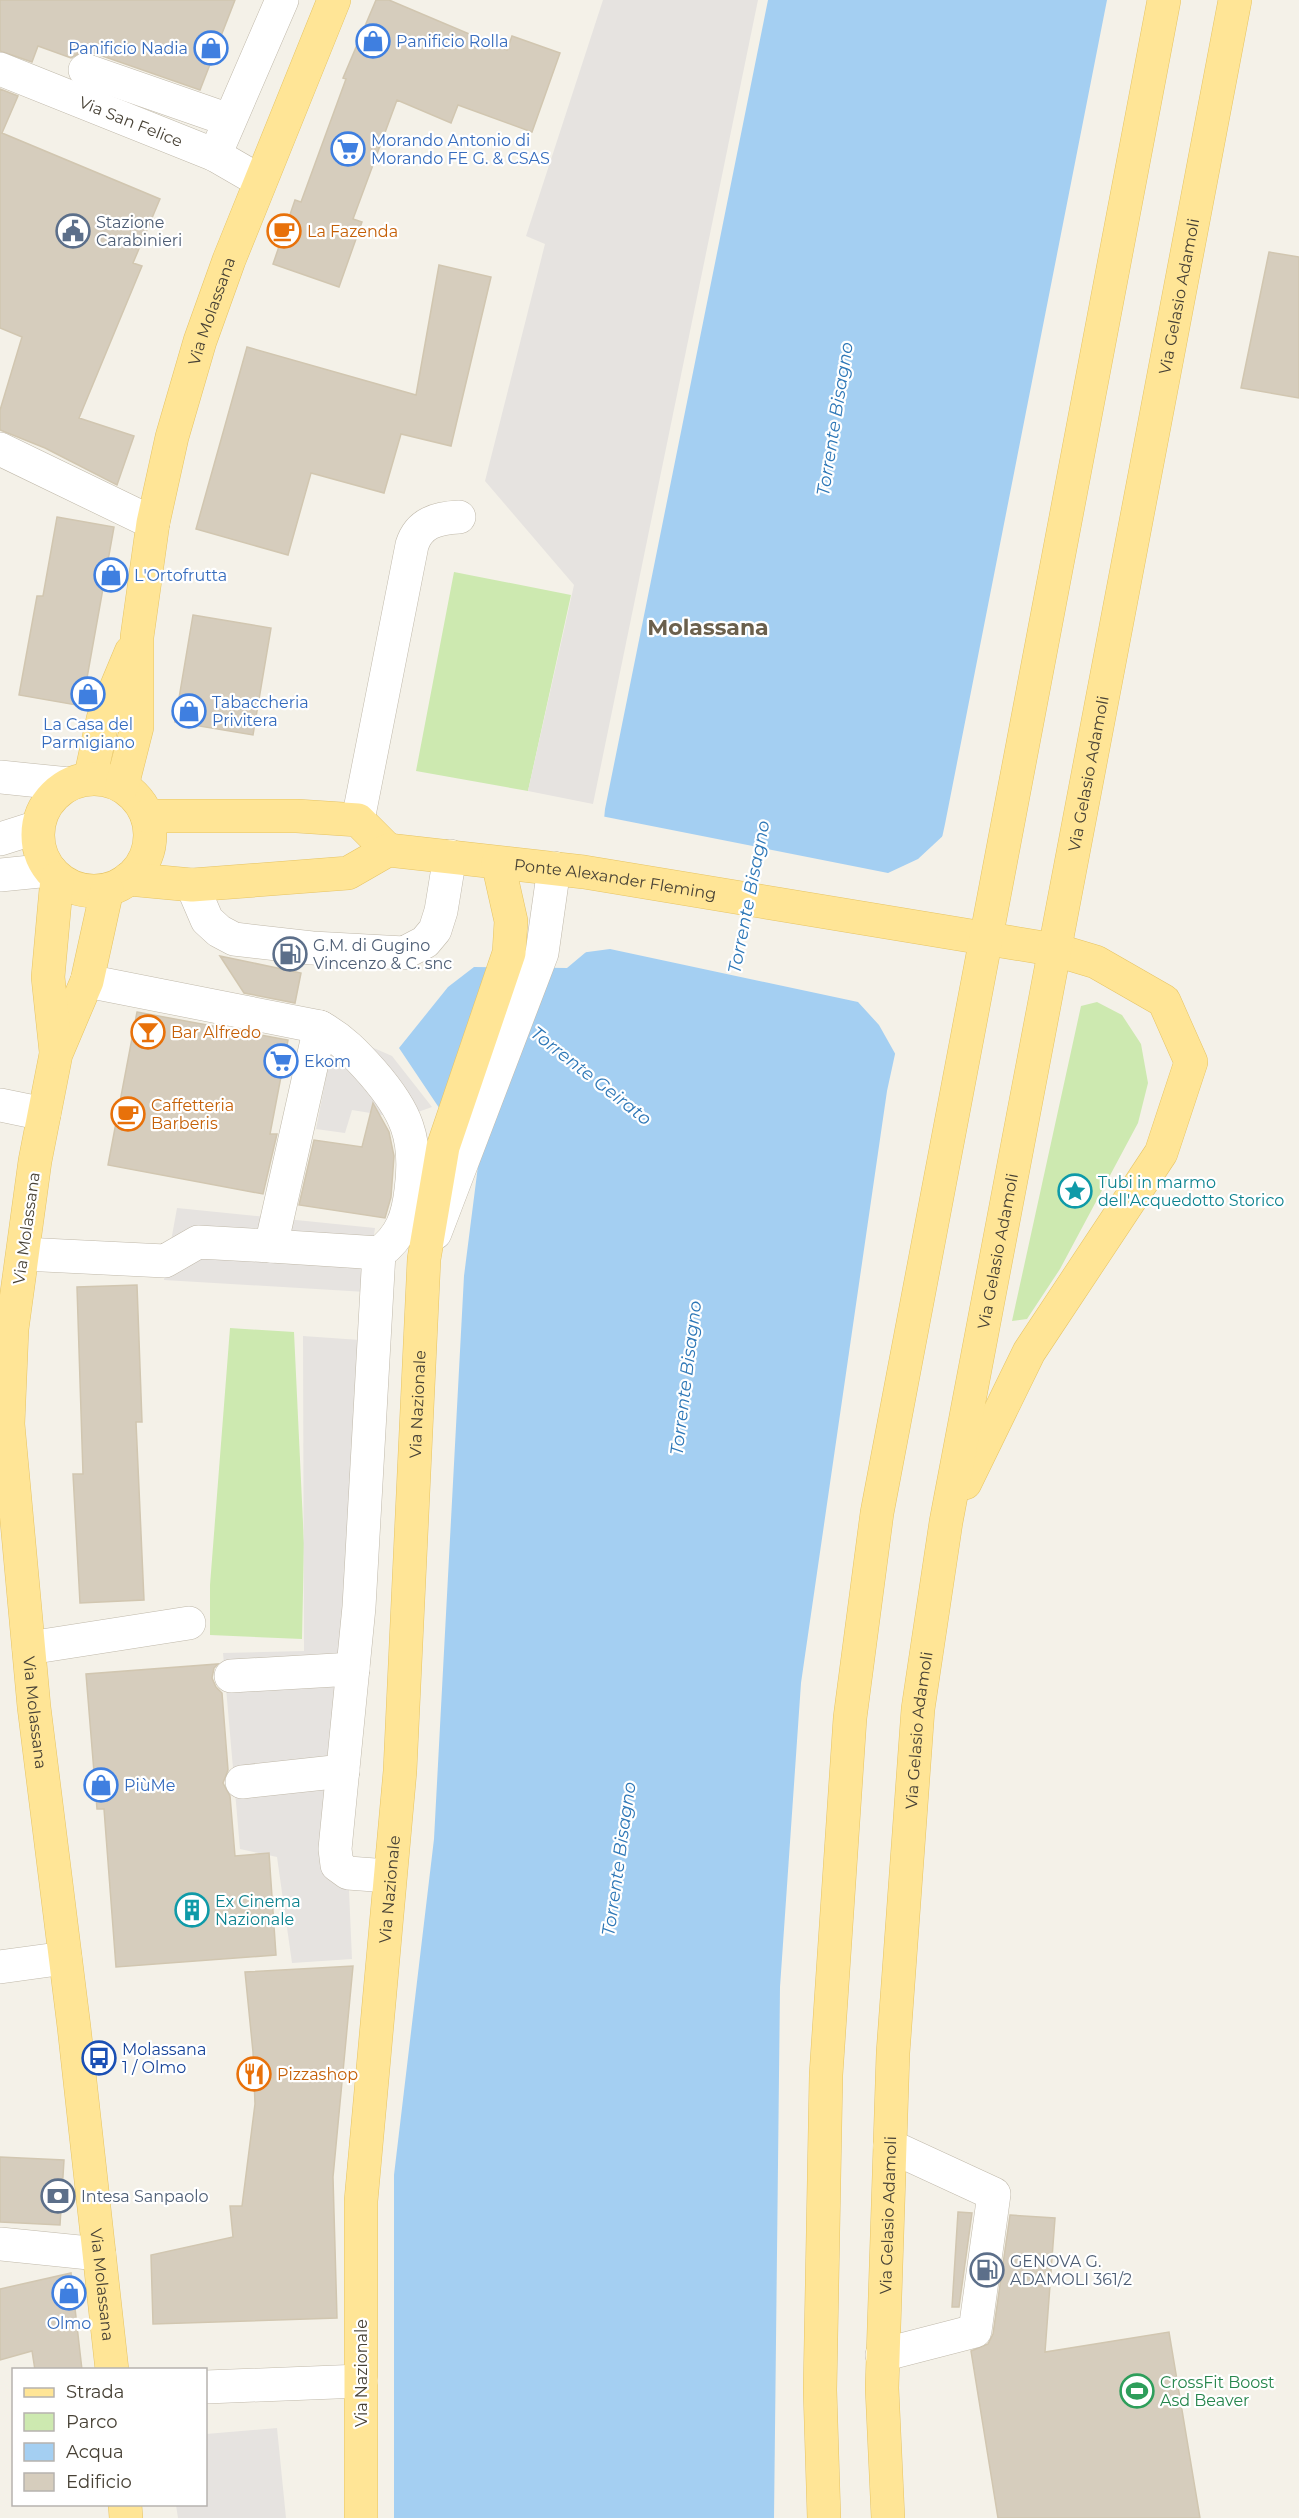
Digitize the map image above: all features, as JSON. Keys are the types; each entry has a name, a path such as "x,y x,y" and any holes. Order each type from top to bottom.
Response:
{"main road":[{"name":"Via Molassana","path":"122,786 137,727 137,637 153,523 172,437 200,341 260,181 334,0"},
{"path":"824,2518 820,2390 826,2075 850,1718 877,1514 1164,0"},
{"name":"Via Gelasio Adamoli","path":"888,2518 882,2355 893,2053 918,1709 946,1522 1235,0"},
{"name":"Via Molassana","path":"80,782 137,637"},
{"path":"38,827 49,802 56,793 80,782 108,780 122,786 137,799 147,816 297,816 358,820 388,850 348,873 192,885 118,884 93,892 80,891 54,874"},
{"name":"Via Molassana","path":"112,2368 34,1707 8,1424 12,1329 34,1161 56,1054 87,981 118,884 140,866 148,850 150,833 147,816"},
{"name":"Via Molassana","path":"38,827 40,850 54,874 48,977 56,1054"},
{"name":"Ponte Alexander Fleming","path":"388,850 569,870 1056,950 1096,962 1164,1001 1191,1062 1161,1152 1029,1352 946,1522"},
{"name":"Via Nazionale","path":"361,2518 361,2201 388,1876 400,1771 424,1259 443,1146 509,953 511,921 498,863"}],"street":[{"path":"215,155 282,0"},
{"name":"Via San Felice","path":"0,69 215,155 260,181"},
{"path":"85,70 229,120"},
{"path":"0,449 153,523"},
{"path":"358,820 414,539 416,533 425,525 443,518 459,517"},
{"path":"14,780 80,782"},
{"path":"0,839 38,827"},
{"path":"192,885 207,920 219,931 234,939 312,948 404,953 425,942 435,930 450,856"},
{"name":"Via Nazionale","path":"424,1259 455,1185 542,953 569,870"},
{"path":"0,875 54,874"},
{"path":"23,1254 165,1262 198,1242 379,1253 393,1242 404,1221 413,1175 411,1141 395,1098 352,1049 320,1027 87,981"},
{"path":"271,1246 320,1027"},
{"path":"0,1106 44,1114"},
{"path":"379,1253 359,1607 335,1849 337,1865 348,1873 388,1876"},
{"path":"29,1648 189,1623"},
{"path":"231,1676 353,1669"},
{"path":"242,1782 343,1771"},
{"path":"0,1967 65,1958"},
{"path":"882,2355 975,2331 994,2194 890,2146"},
{"path":"0,2244 99,2254"},
{"path":"207,2387 361,2381"}],"green space":[{"path":"454,572 571,595 528,791 416,771"},
{"path":"1097,1002 1122,1015 1141,1044 1148,1083 1138,1123 1060,1269 1027,1319 1012,1321 1081,1006"},
{"path":"230,1328 294,1332 304,1544 302,1639 210,1635 210,1585"}],"shaded area":[{"path":"603,0 758,0 593,804 528,791 574,585 485,481 545,244 526,236"},
{"path":"335,1031 392,1056 432,1107 401,1118 352,1110 345,1133 316,1129"},
{"path":"177,1208 375,1228 366,1292 164,1280"},
{"path":"303,1336 360,1340 344,1776 352,1959 292,1963 277,1857 240,1849 223,1653 304,1651"},
{"path":"277,2428 286,2518 178,2518 176,2506 207,2506 207,2434"}],"water":[{"path":"768,0 1107,0 945,824 887,1091 801,1683 780,1987 774,2518 394,2518 394,2175 434,1839 464,1276 478,1166 399,1048 448,987 474,967 567,968 592,947 605,809"}],"pier":[{"path":"601,816 888,873 918,859 946,833 897,1057 879,1025 858,1002 610,949 580,953 589,945"}],"building":[{"path":"0,0 235,0 200,90 91,52 81,52 71,58 38,46 32,62 0,51"},
{"path":"376,0 389,0 507,50 512,36 560,53 532,132 458,105 451,123 397,100 353,219 362,222 339,287 273,264 295,200 301,202 346,79 343,78"},
{"name":"Stazione Carabinieri","path":"0,89 18,96 2,133 160,199 133,263 142,266 79,418 134,436 117,485 45,448 0,430 0,410 22,337 0,328"},
{"path":"1269,252 1299,257 1299,398 1241,388"},
{"path":"439,265 491,277 451,446 401,434 384,493 311,473 288,555 196,529 247,347 416,395"},
{"path":"57,517 114,527 82,706 19,695 37,596 43,596"},
{"path":"193,615 271,628 253,735 175,722"},
{"path":"220,956 301,973 295,1003 244,993"},
{"path":"137,1012 288,1040 270,1134 277,1134 263,1194 108,1165"},
{"path":"373,1103 389,1132 394,1156 391,1197 385,1218 299,1205 314,1140 362,1147"},
{"path":"137,1285 142,1422 136,1422 144,1600 80,1603 73,1474 83,1474 77,1287"},
{"path":"218,1664 214,1668 212,1678 222,1693 228,1770 223,1783 230,1796 235,1856 269,1853 276,1955 116,1967 104,1809 97,1809 86,1674"},
{"path":"353,1966 333,2177 337,2318 153,2324 151,2255 233,2237 230,2206 242,2206 255,2104 253,2052 245,1972"},
{"path":"0,2157 64,2160 60,2225 0,2222"},
{"path":"958,2212 972,2213 959,2307 952,2307"},
{"path":"1010,2215 1055,2218 1045,2352 1169,2332 1200,2518 998,2518 971,2351 988,2344 993,2334"},
{"path":"71,2273 82,2368 35,2368 32,2351 0,2360 0,2289"}],"place":[{"name":"Panificio Rolla","path":"373,41"},
{"name":"Panificio Nadia","path":"211,48"},
{"name":"Morando Antonio di Morando FE G. & CSAS","path":"348,149"},
{"name":"Stazione Carabinieri","path":"73,231"},
{"name":"La Fazenda","path":"284,231"},
{"name":"L'Ortofrutta","path":"111,575"},
{"name":"La Casa del Parmigiano","path":"88,694"},
{"name":"Tabaccheria Privitera","path":"189,711"},
{"name":"G.M. di Gugino Vincenzo & C. snc","path":"290,954"},
{"name":"Bar Alfredo","path":"148,1032"},
{"name":"Ekom","path":"281,1061"},
{"name":"Caffetteria Barberis","path":"128,1114"},
{"name":"Tubi in marmo dell'Acquedotto Storico","path":"1075,1191"},
{"name":"PiùMe","path":"101,1785"},
{"name":"Ex Cinema Nazionale","path":"192,1910"},
{"name":"Molassana 1 / Olmo","path":"99,2058"},
{"name":"Pizzashop","path":"254,2074"},
{"name":"Intesa Sanpaolo","path":"58,2196"},
{"name":"GENOVA G. ADAMOLI 361/2","path":"987,2270"},
{"name":"Olmo","path":"69,2293"},
{"name":"CrossFit Boost Asd Beaver","path":"1137,2391"}],"district":[{"name":"Molassana","path":"708,627"}],"water label":[{"name":"Torrente Bisagno","path":"835,419"},
{"name":"Torrente Bisagno","path":"749,897"},
{"name":"Torrente Geirato","path":"591,1076"},
{"name":"Torrente Bisagno","path":"686,1378"},
{"name":"Torrente Bisagno","path":"619,1859"}]}
